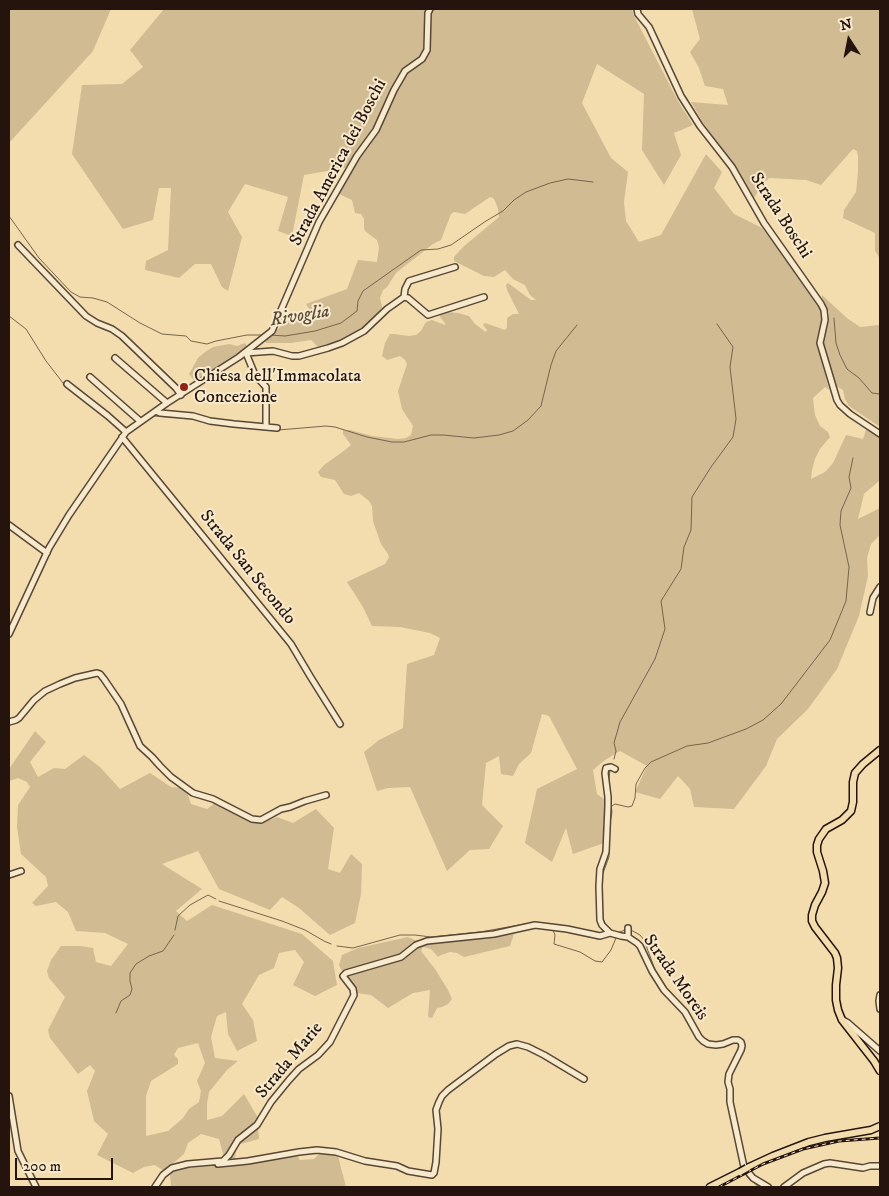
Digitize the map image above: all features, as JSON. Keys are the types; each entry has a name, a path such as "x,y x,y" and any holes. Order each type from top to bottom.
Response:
{"main road":[{"path":"880,750 863,764 856,773 853,782 851,811 842,820 826,829 817,845 825,883 813,909 812,921 837,958 836,1000 842,1020 880,1071"},
{"path":"710,1187 773,1156 809,1142 871,1130 880,1126"}],"street":[{"name":"Strada America dei Boschi","path":"9,634 47,553 69,515 124,434 167,403 246,353 270,333 277,322 319,222 357,156 376,130 405,71 422,59 427,50 428,13 430,9"},
{"name":"Strada Boschi","path":"637,9 638,14 649,27 681,96 700,126 732,167 764,223 821,304 825,320 820,343 836,400 850,414 880,434"},
{"path":"18,245 86,316 122,336 181,395"},
{"path":"266,427 266,387 255,375 246,353 273,351 300,356 342,343 364,332 388,309 404,297 409,281 455,267"},
{"path":"404,297 428,314 484,297"},
{"path":"115,358 167,403"},
{"path":"90,377 140,421"},
{"name":"Strada San Secondo","path":"67,384 108,416 124,434 292,644 340,724"},
{"path":"156,411 192,416 210,421 277,428"},
{"path":"9,525 47,553"},
{"path":"870,612 873,598 880,587"},
{"path":"9,722 19,718 34,700 45,691 75,678 97,673 104,679 121,704 140,746 171,777 193,793 213,799 252,819 261,820 281,808 290,807 305,800 326,795"},
{"path":"610,933 600,920 599,886 600,869 607,843 608,796 605,773 606,768 611,767 615,769"},
{"path":"9,876 21,870"},
{"name":"Strada Marie","path":"155,1187 169,1170 188,1164 223,1161 227,1158 238,1140 251,1131 259,1122 288,1080 327,1045 354,995 353,989 343,976 346,973 401,957 423,942 447,938 494,934 535,925 600,936 610,933"},
{"name":"Strada Moreis","path":"610,933 620,936 627,932 640,946 664,990 685,1012 703,1041 716,1045 733,1040 741,1042 741,1050 729,1074 730,1102 744,1167 753,1178 768,1187"},
{"path":"880,994 880,1009"},
{"path":"842,1020 880,1051"},
{"path":"206,1162 208,1164 233,1163 318,1150 336,1152 365,1161 397,1166 408,1171 432,1175 436,1162 438,1129 436,1110 442,1096 497,1053 516,1044 528,1047 584,1079"},
{"path":"9,1099 18,1151 36,1187"},
{"path":"784,1187 803,1173 824,1164 863,1168 880,1166"}],"shaded area":[{"path":"9,9 111,9 93,51 9,143"},
{"path":"164,9 426,9 424,17 427,34 425,48 418,60 401,73 374,129 364,144 345,168 304,175 292,236 278,231 288,197 245,184 228,212 242,237 228,291 222,287 211,264 195,264 179,278 145,270 146,261 168,250 171,188 159,188 153,220 123,229 72,154 82,85 122,84 143,67 130,50"},
{"path":"433,9 632,9 678,101 693,125 674,133 681,155 664,185 642,150 644,94 597,64 582,103 611,158 628,172 624,202 626,221 639,242 661,235 706,154 722,172 714,188 734,214 762,228 800,275 820,306 823,316 817,341 829,390 825,387 813,398 815,415 820,426 828,432 830,437 820,449 815,459 811,479 825,472 833,463 846,435 863,439 867,427 880,435 880,480 864,494 858,519 880,508 880,535 871,544 867,558 868,576 859,616 837,669 808,709 777,739 766,766 734,809 694,807 690,789 678,776 660,799 635,792 647,766 620,751 593,770 597,794 607,801 604,843 573,854 566,828 552,862 525,843 537,789 577,769 549,716 542,714 531,753 519,764 513,776 501,774 499,756 486,763 482,805 503,826 489,849 470,850 447,871 410,787 388,788 377,791 364,752 379,740 403,728 407,664 434,655 440,638 430,633 400,627 372,626 363,607 347,582 385,564 389,557 381,544 373,521 372,506 359,493 351,496 344,494 335,480 321,477 318,472 324,465 351,445 343,434 343,430 398,439 411,435 413,426 402,409 398,391 407,364 400,356 387,360 382,356 385,343 390,334 416,335 421,331 426,322 432,320 445,325 440,314 447,312 469,316 475,324 486,332 487,330 483,325 485,323 505,330 507,318 513,314 519,314 507,290 506,285 508,283 531,300 536,300 530,295 525,285 513,279 505,270 494,277 484,276 454,261 454,257 463,247 499,217 495,201 490,197 465,214 454,212 451,214 441,240 433,244 396,273 383,290 380,298 382,307 366,328 339,343 324,347 317,346 311,340 291,343 266,343 265,340 292,317 304,322 314,316 306,304 347,289 358,260 377,262 379,247 377,240 365,231 364,219 361,214 355,213 352,200 339,194 359,156 378,132 407,71 420,62 429,52"},
{"path":"692,9 880,9 880,259 875,251 875,233 843,218 844,210 856,192 858,156 857,151 853,149 821,185 806,180 769,178 754,198 738,170 704,124 691,102 728,105 723,89 705,86 699,68 690,52 700,39"},
{"path":"822,295 860,327 880,324 880,427 849,406 843,390 836,386 823,349 823,335 828,324 829,312"},
{"path":"245,343 248,348 196,383 189,374 198,358 213,347 229,344 237,346"},
{"path":"35,731 46,742 30,762 38,777 54,768 65,769 84,755 100,767 120,789 150,773 171,787 182,788 188,795 191,804 207,809 215,803 252,822 262,823 277,817 293,823 316,809 334,828 328,869 340,873 351,854 362,864 361,894 355,923 330,935 299,908 282,897 270,910 219,889 198,851 162,864 202,889 176,911 187,921 212,905 302,934 333,961 337,985 315,996 293,985 304,962 295,950 279,953 274,968 259,975 242,1004 253,1020 257,1041 237,1051 228,1034 226,1012 217,1016 211,1037 215,1058 238,1061 227,1070 209,1092 207,1120 222,1116 244,1094 257,1116 259,1139 237,1145 235,1158 238,1165 296,1154 300,1160 314,1159 319,1154 338,1156 346,1187 171,1187 170,1173 177,1169 226,1165 219,1139 201,1134 188,1143 184,1154 164,1171 155,1165 144,1167 133,1173 97,1155 108,1134 94,1121 87,1091 95,1071 90,1065 78,1074 50,1038 48,1030 65,997 49,978 47,971 51,960 61,946 93,948 96,962 111,966 128,944 105,933 76,931 68,912 56,902 36,906 32,903 48,886 46,877 21,854 17,827 18,805 30,787 27,782 18,778 9,781 9,769","holes":["198,1043 205,1063 197,1081 201,1091 199,1102 189,1109 183,1118 168,1131 146,1136 146,1096 151,1081 178,1064 178,1059 174,1055 178,1048"]},
{"path":"514,934 510,946 464,957 450,952 438,957 431,949 423,947 421,951 435,969 452,999 448,1004 437,1008 432,1018 428,1017 430,990 413,993 388,1008 371,995 356,993 356,989 339,965 342,955 358,948 408,937 425,943"}],"waterway":[{"name":"Rivoglia","path":"270,335 285,336 315,331 341,323 357,311 358,301 363,291 421,250 438,249 451,245 503,211 526,192 550,183 568,179 593,182"},
{"name":"Rivoglia","path":"9,216 39,258 71,292 80,297 107,302 140,323 162,334 186,336 191,341 207,344 247,335 264,335"},
{"path":"9,316 26,329 46,361 63,383"},
{"path":"834,318 836,343 847,369 859,378 872,393 880,394"},
{"path":"614,759 616,751 614,743 620,722 655,659 665,629 661,601 681,569 684,547 691,530 692,497 733,437 736,419 730,367 733,347 717,324"},
{"path":"278,430 326,426 392,442 404,442 431,435 474,438 513,431 528,420 541,406 556,351 577,325"},
{"path":"153,416 170,417"},
{"path":"254,428 274,430"},
{"path":"612,806 615,804 632,806 635,798 636,784 645,768 651,762 687,746 708,743 746,729 763,720 781,704 830,640 846,601 849,567 840,525 841,511 851,488 849,477 853,458"},
{"path":"610,770 610,793"},
{"path":"610,799 612,812 610,823"},
{"path":"609,842 609,857 602,876 602,889 603,919 611,931"},
{"path":"175,930 178,916 190,905 208,895 216,899"},
{"path":"219,901 282,921 305,930 331,944"},
{"path":"337,946 353,948 400,935 431,937 480,932 525,924"},
{"path":"533,927 553,930 555,935 554,944 580,952 595,961 602,962 611,950 616,938"},
{"path":"617,933 625,930"},
{"path":"629,930 640,935 644,940 657,975"},
{"path":"116,1013 121,1001 130,995 132,989 130,973 136,964 149,956 163,951 174,935"},
{"path":"664,985 687,1010 701,1036 712,1042"},
{"path":"731,1078 733,1070"},
{"path":"728,1092 727,1099 742,1169"},
{"path":"744,1172 759,1187"}],"railway":[{"path":"719,1187 763,1164 803,1149 839,1141 880,1138"}],"place":[{"name":"Chiesa dell′Immacolata Concezione","path":"184,387"}]}
